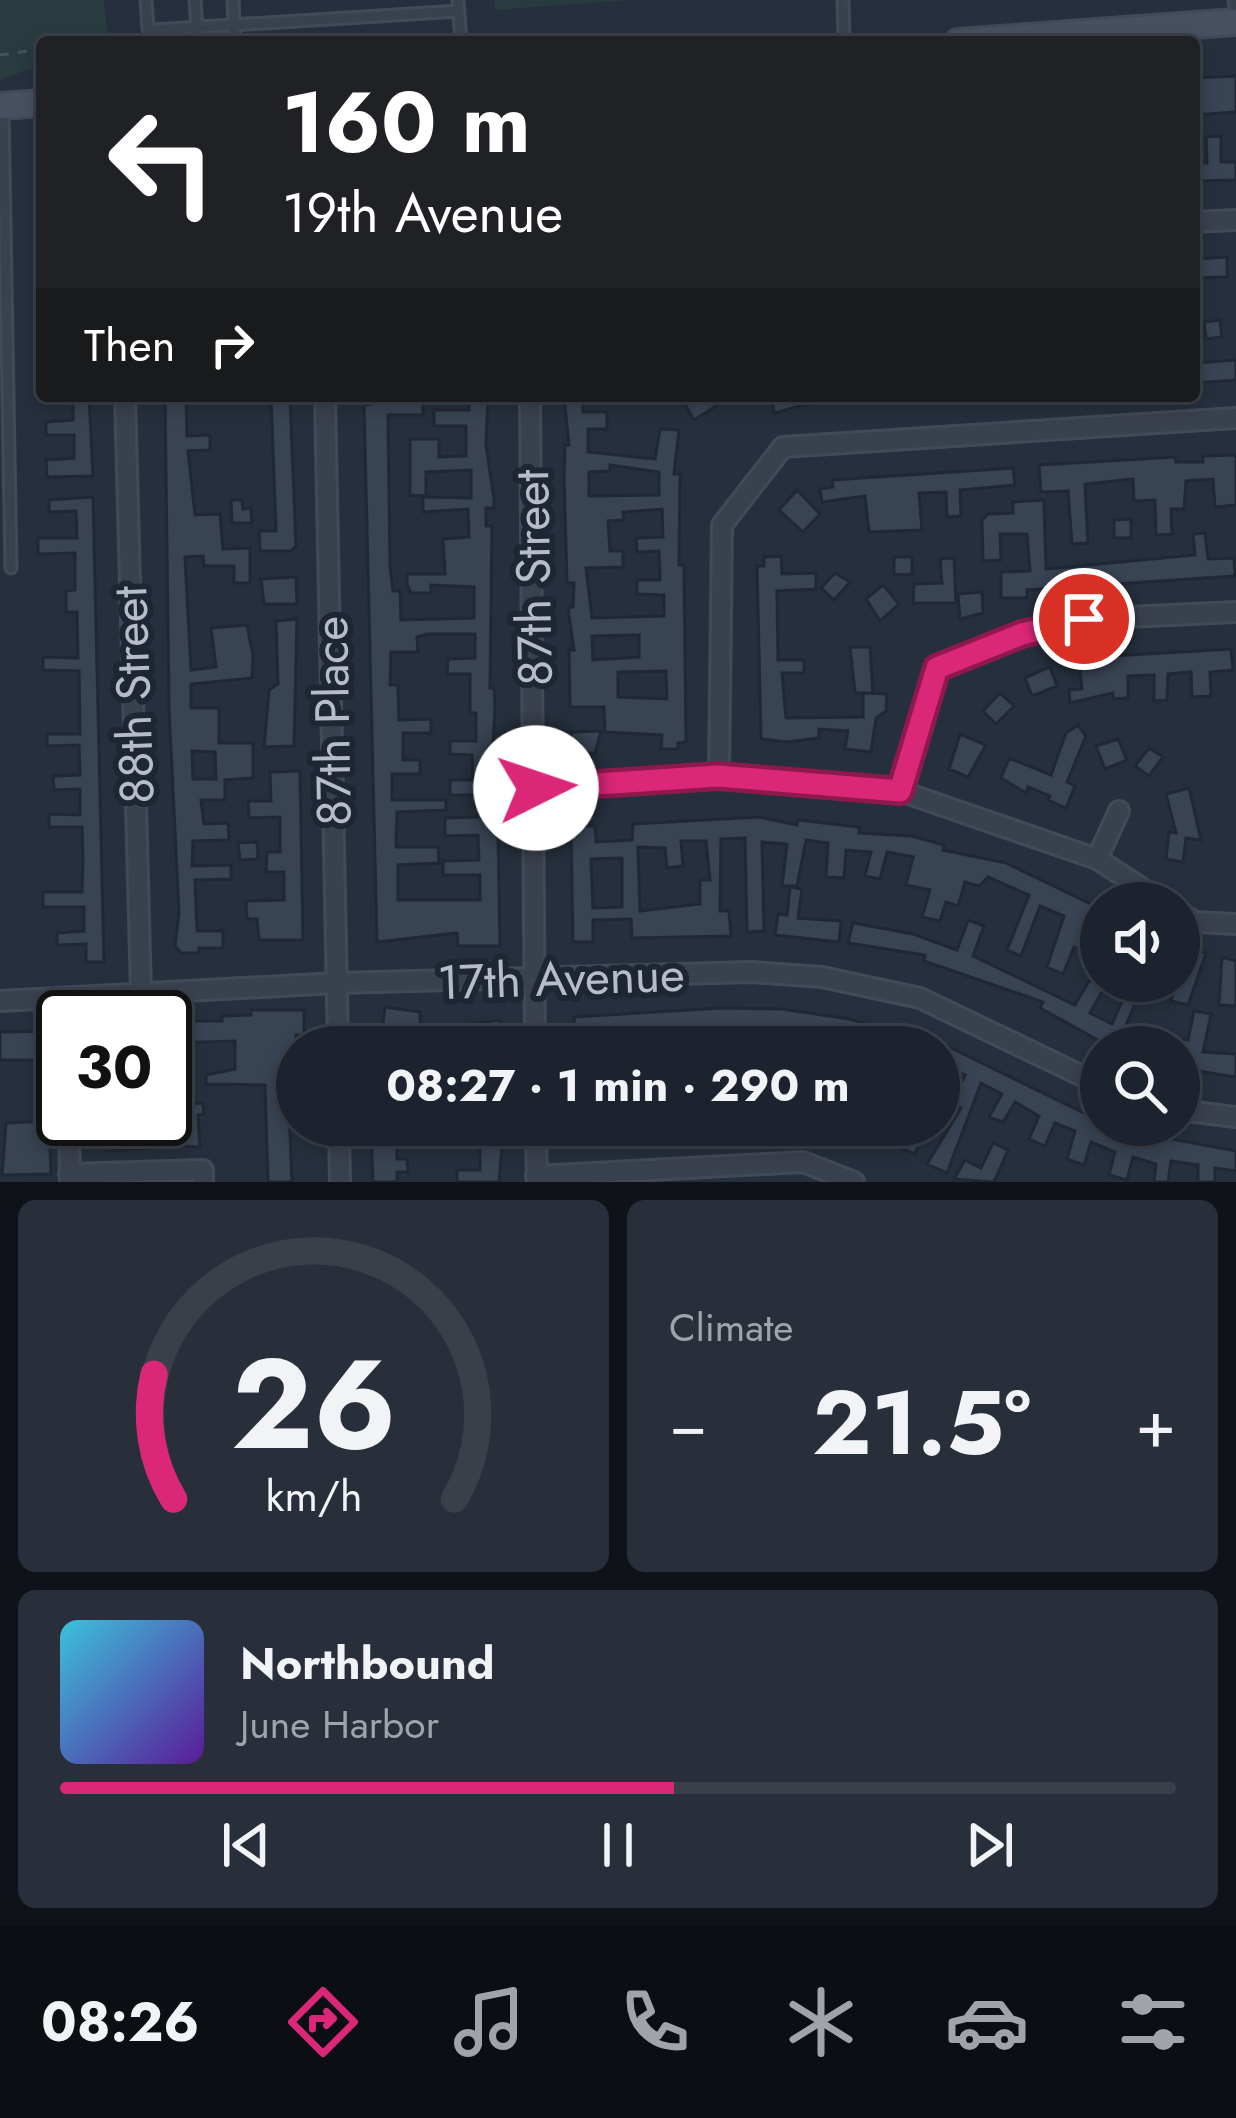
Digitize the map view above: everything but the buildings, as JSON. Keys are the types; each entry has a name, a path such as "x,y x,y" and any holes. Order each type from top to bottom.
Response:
{"street":[{"path":"1093,36 1236,19"},
{"path":"1,106 36,103"},
{"path":"1200,222 1236,220"},
{"name":"88th Street","path":"125,402 141,990"},
{"name":"87th Place","path":"325,402 338,1026"},
{"name":"87th Street","path":"530,402 535,1026"},
{"path":"718,776 722,525 784,447 1236,418"},
{"path":"900,791 937,668 1022,634 1084,619 1236,612"},
{"path":"536,788 718,776 900,791 1096,859 1132,882"},
{"path":"1096,859 1119,811"},
{"path":"1200,922 1236,924"},
{"name":"17th Avenue","path":"192,990 752,972 822,976 920,998 1080,1075"},
{"name":"17th Avenue","path":"0,1001 36,999"},
{"path":"1200,1112 1236,1117"},
{"path":"69,1146 69,1178 203,1170 203,1182"},
{"path":"339,1146 340,1182"},
{"path":"536,1146 536,1179 802,1162 854,1182"}],"lane":[{"path":"146,0 148,29 235,26 459,5 461,36"},
{"path":"195,0 198,36"},
{"path":"233,0 236,36"},
{"path":"843,0 844,36"},
{"path":"1234,0 1236,19"},
{"path":"1,106 11,568"}],"path":[{"path":"115,36 148,29"},
{"path":"0,55 36,50"}],"shaded area":[{"path":"0,0 104,0 108,36 36,36 36,66 0,80"},
{"path":"494,0 631,0 495,10"}],"route":[{"path":"536,788 718,776 900,791 937,668 1022,634 1084,619"}]}
